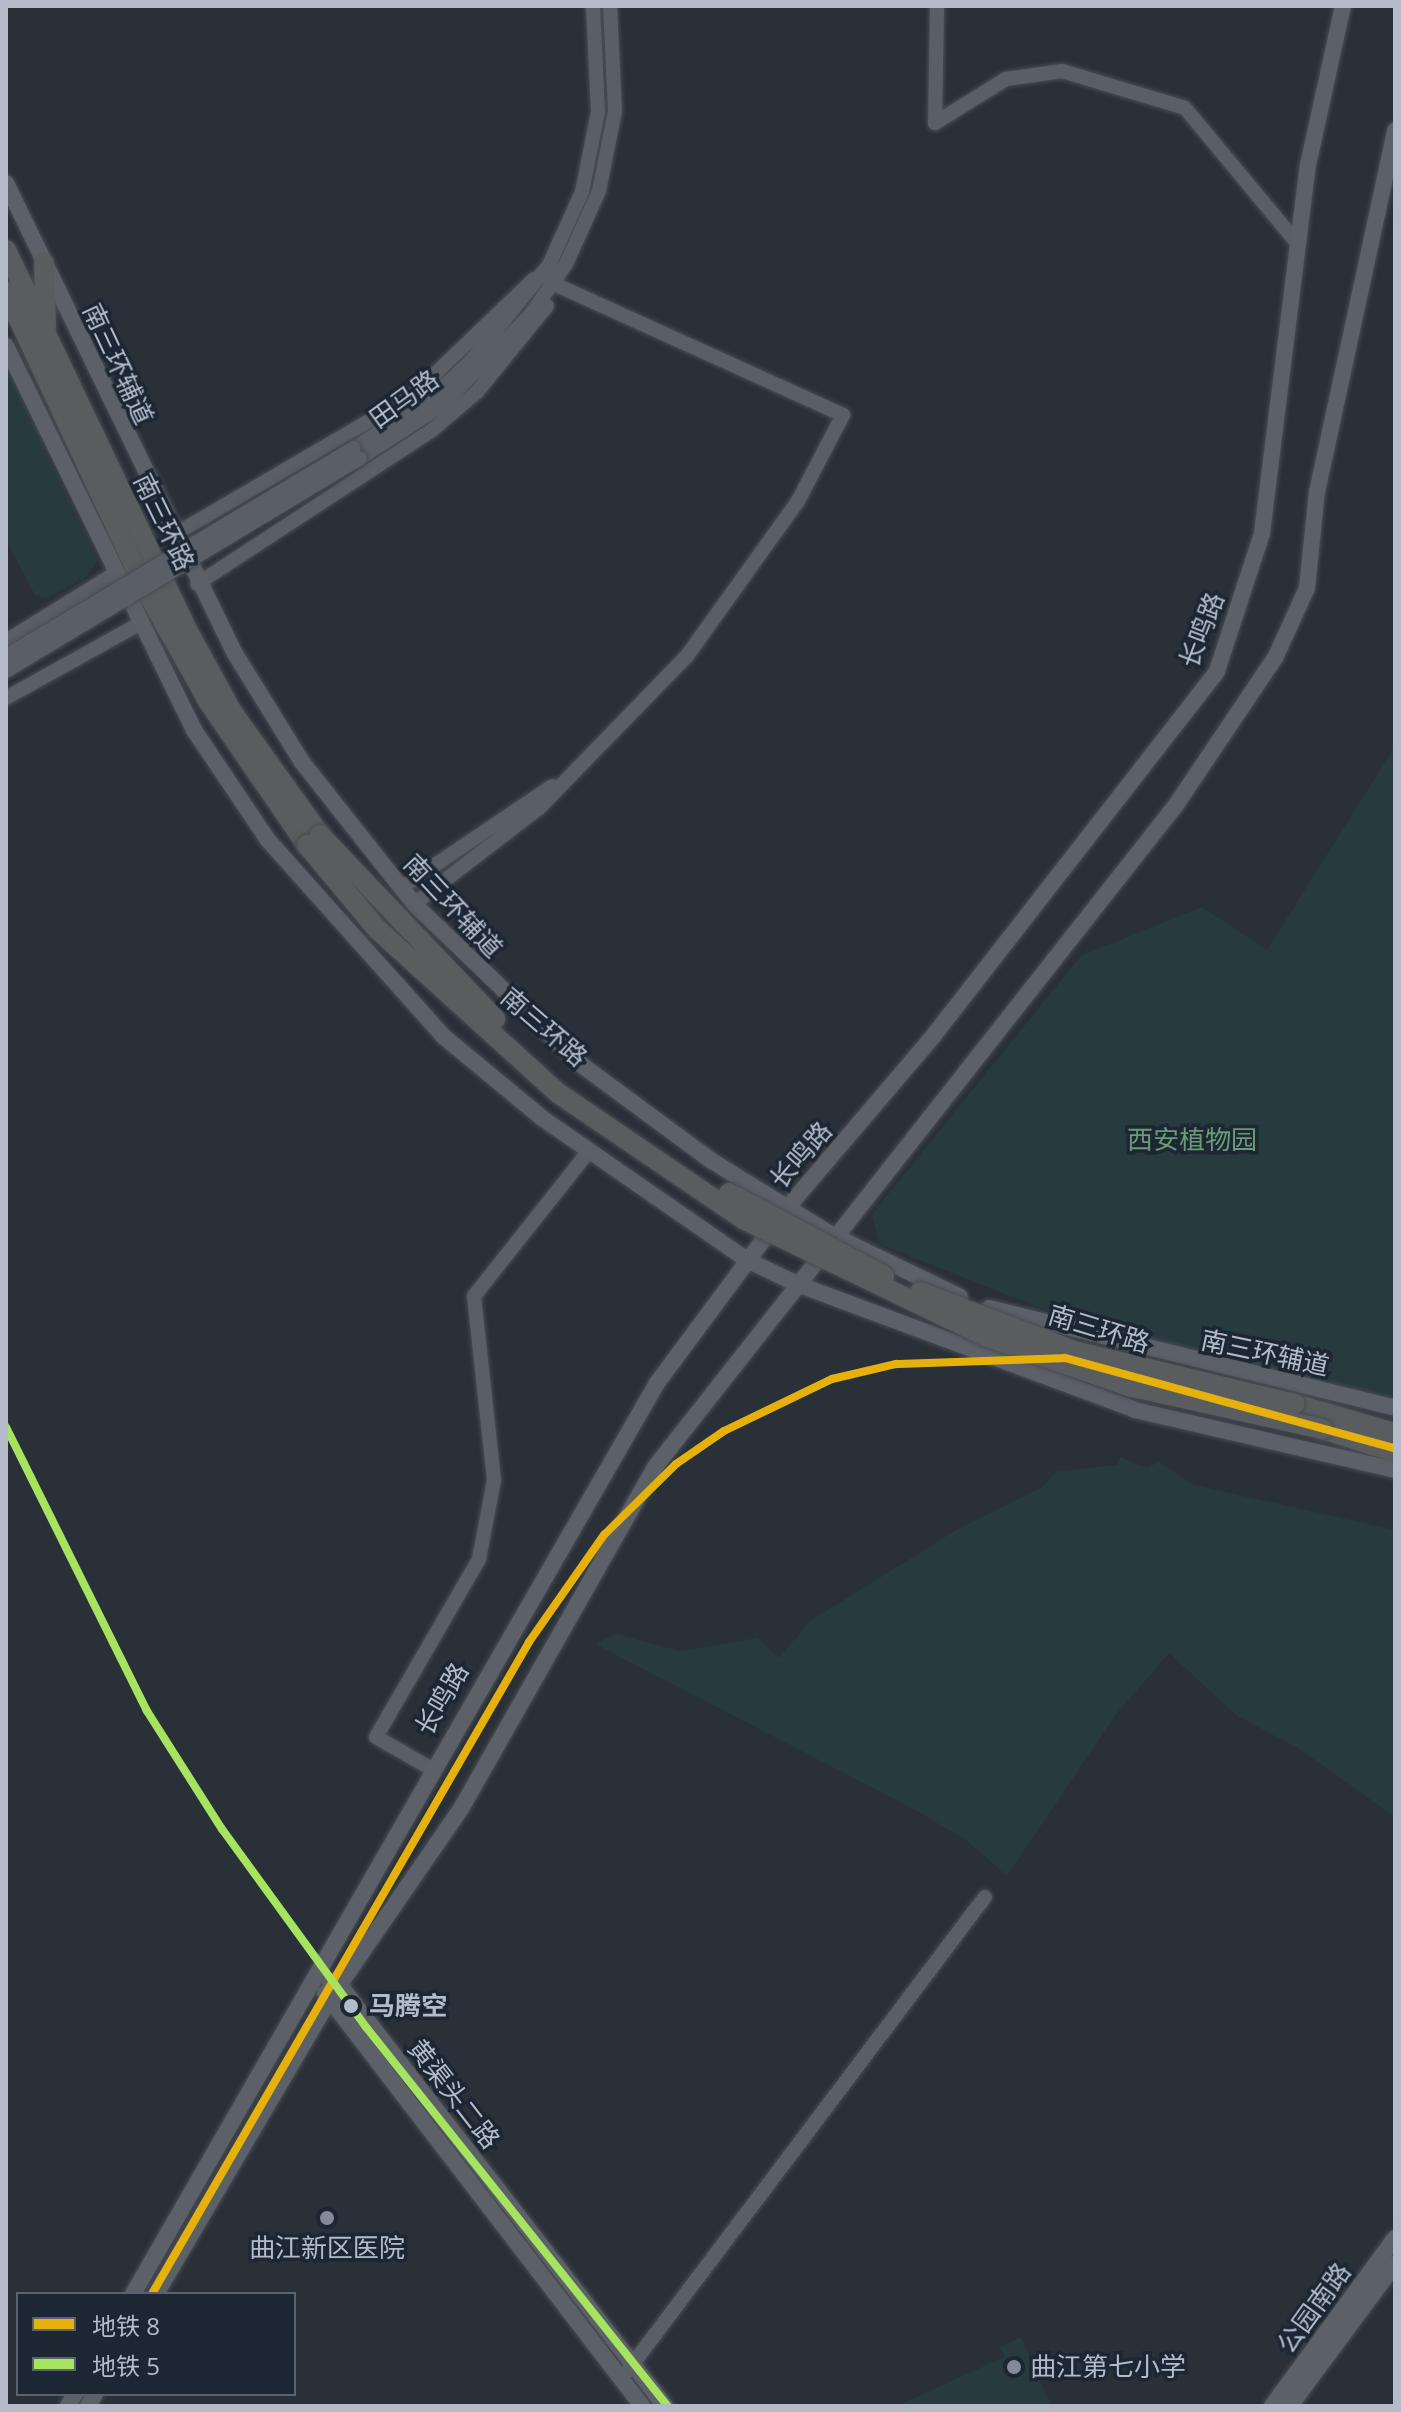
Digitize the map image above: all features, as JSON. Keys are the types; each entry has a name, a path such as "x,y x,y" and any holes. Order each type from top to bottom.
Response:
{"highway":[{"name":"南三环路","path":"6,250 225,699 314,840 548,1067 686,1167 779,1223 941,1301 1074,1351 1295,1404 1395,1433"},
{"path":"44,263 46,335"},
{"name":"南三环路","path":"6,292 150,598 208,701 377,929 558,1093 745,1220 985,1336 1128,1386 1322,1429 1395,1452"}],"main road":[{"name":"长鸣路","path":"134,2292 319,1981 430,1768 612,1452 787,1208 934,1035 1217,671 1262,533 1297,243 1343,6"},
{"path":"157,2292 339,1984 462,1807 655,1467 832,1235 1176,805 1276,656 1307,588 1317,492 1395,130"},
{"name":"南三环辅道","path":"6,183 172,536 302,762 414,904 583,1066 787,1208 832,1235 1018,1319 1395,1408"},
{"path":"6,346 114,574 194,730 268,840 351,940 443,1036 589,1151 747,1260 797,1284 1135,1410 1395,1470"},
{"path":"319,1981 339,1984"},
{"name":"黄渠头二路","path":"319,1981 329,2000 642,2406"},
{"name":"黄渠头二路","path":"339,1984 665,2406"},
{"name":"公园南路","path":"1272,2406 1395,2238"},
{"name":"公园南路","path":"1290,2406 1395,2264"}],"street":[{"name":"田马路","path":"6,671 357,453 428,401 471,361 549,265 582,192 598,112 593,6"},
{"name":"田马路","path":"6,656 444,404 556,285 602,177 615,111 610,6"},
{"path":"937,6 935,123 1006,79 1062,71 1185,108 1297,243"},
{"path":"172,536 413,395 549,265"},
{"path":"197,584 431,431 524,342 556,285 843,415 798,501 726,607 576,771 414,904"},
{"path":"6,641 114,574"},
{"path":"6,698 139,624"},
{"path":"401,888 576,771"},
{"path":"430,1768 376,1737 479,1559 494,1480 474,1296 589,1151"},
{"path":"621,2380 985,1897"}],"green space":[{"path":"6,369 98,560 86,577 46,598 35,595 6,540"},
{"name":"西安植物园","path":"1395,746 1395,1407 1066,1318 879,1244 872,1214 1081,956 1202,907 1267,950"},
{"path":"1120,1457 1147,1468 1159,1462 1194,1485 1395,1530 1395,1817 1298,1748 1237,1716 1169,1653 1117,1713 1007,1876 965,1839 908,1806 595,1644 616,1634 680,1651 757,1638 779,1658 810,1621 958,1529 1041,1488 1057,1471 1118,1465"},
{"path":"1021,2337 1051,2406 897,2406 1004,2357 1000,2347"}],"metro line":[{"name":"8","path":"153,2292 529,1642 604,1535 676,1464 724,1431 832,1379 896,1364 1065,1358 1395,1448"},
{"name":"5","path":"6,1427 147,1711 222,1829 366,2027 668,2406"}],"place":[{"name":"马腾空","path":"351,2006"},
{"name":"曲江新区医院","path":"327,2218"},
{"name":"曲江第七小学","path":"1014,2367"}]}
